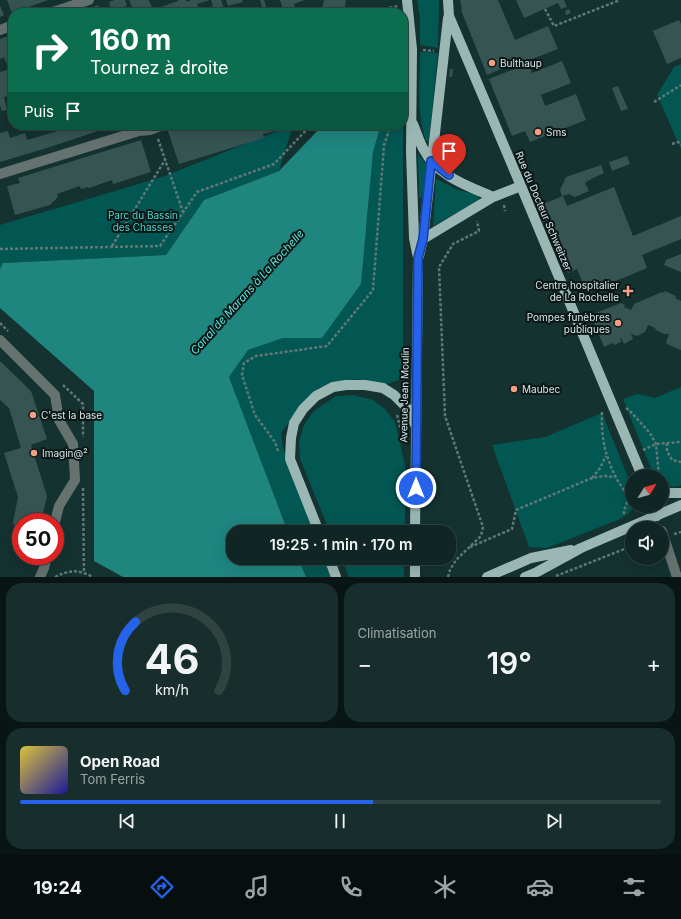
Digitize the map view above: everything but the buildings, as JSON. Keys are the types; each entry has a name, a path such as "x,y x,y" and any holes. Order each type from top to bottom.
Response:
{"main road":[{"name":"Rue du Docteur Schweitzer","path":"448,0 449,16 521,186 607,406 639,469"},
{"name":"Avenue Jean Moulin","path":"418,258 423,239 449,16"},
{"name":"Avenue Jean Moulin","path":"408,21 412,49 411,152 414,238 418,258 415,525"},
{"path":"412,120 424,150 431,161 458,182 494,197"},
{"path":"423,239 494,197 521,186"},
{"path":"316,525 290,459 291,438 294,423 303,409 316,396 333,387 346,385 383,388 394,395 410,411 416,429"},
{"path":"669,493 681,493"},
{"path":"669,508 681,505"},
{"path":"525,577 651,513"},
{"path":"487,577 531,558 581,548"},
{"path":"332,565 336,577"},
{"path":"415,565 415,577"}],"street":[{"path":"65,8 89,0"},
{"path":"0,174 139,130"},
{"path":"0,340 55,395 59,420 73,444 75,480 58,506 57,513"},
{"path":"669,554 676,577"},
{"path":"40,577 44,565"}],"path":[{"path":"545,9 554,26 620,0"},
{"path":"654,102 681,85"},
{"path":"160,130 166,160 183,212"},
{"path":"0,249 160,246 197,192 274,164 306,130"},
{"path":"275,442 255,415 242,376 244,364 256,356 327,346 373,290 384,145 389,130"},
{"path":"672,144 678,142 681,145"},
{"path":"111,247 166,160"},
{"path":"448,577 456,560 481,536 483,527 445,416 439,267 453,244 479,231 477,221"},
{"path":"624,515 623,511 628,500 627,496 616,477 604,446 602,427 607,406 623,406 630,411 650,433 656,444 658,469"},
{"path":"632,454 656,444 681,442"},
{"path":"667,443 667,451 672,460 681,462"},
{"path":"592,478 600,468 607,455"},
{"path":"468,548 512,529 516,510 592,478 603,476 616,477"},
{"path":"554,577 625,549"},
{"path":"55,577 69,571 84,572 93,577"}],"green space":[{"path":"417,0 439,0 438,48 420,45 420,18"},
{"path":"420,52 438,53 429,141 426,141 421,119 419,86"},
{"path":"681,64 681,149 657,95 674,67"},
{"name":"Parc du Bassin des Chasses","path":"280,130 291,130 279,171 204,200 166,255 3,263 0,269 0,225 162,177"},
{"path":"380,130 403,130 403,379 380,386 358,379 338,382 319,388 304,401 281,433 283,448 311,525 285,525 229,377 248,350 283,338 322,338 361,284 373,152"},
{"path":"418,154 427,165 423,197 419,198"},
{"path":"436,179 458,190 478,195 478,201 433,226"},
{"path":"681,387 681,485 676,487 669,486 669,469 651,469 623,399 637,394 655,398"},
{"path":"354,395 373,400 385,409 395,422 405,465 405,525 327,525 300,459 299,442 304,425 314,411 336,396"},
{"path":"602,413 625,470 625,513 629,513 620,519 547,548 529,547 492,445 545,437"},
{"path":"301,565 327,565 331,577 306,577"},
{"path":"344,565 404,565 404,577 349,577"}],"water":[{"name":"Canal de Marans à La Rochelle","path":"318,130 380,130 373,152 361,284 322,338 283,338 248,350 229,377 285,525 226,525 226,565 301,565 306,577 123,577 94,561 94,391 0,308 0,269 3,263 166,255 204,200 279,171"}],"place":[{"name":"Bulthaup","path":"492,63"},
{"name":"Sms","path":"538,132"},
{"name":"Centre hospitalier de La Rochelle","path":"628,291"},
{"name":"Pompes funèbres publiques","path":"618,323"},
{"name":"Maubec","path":"514,389"},
{"name":"C'est la base","path":"33,415"},
{"name":"Imagin@²","path":"34,453"}],"route":[{"path":"416,488 418,258 423,239 431,161 449,175"}]}
